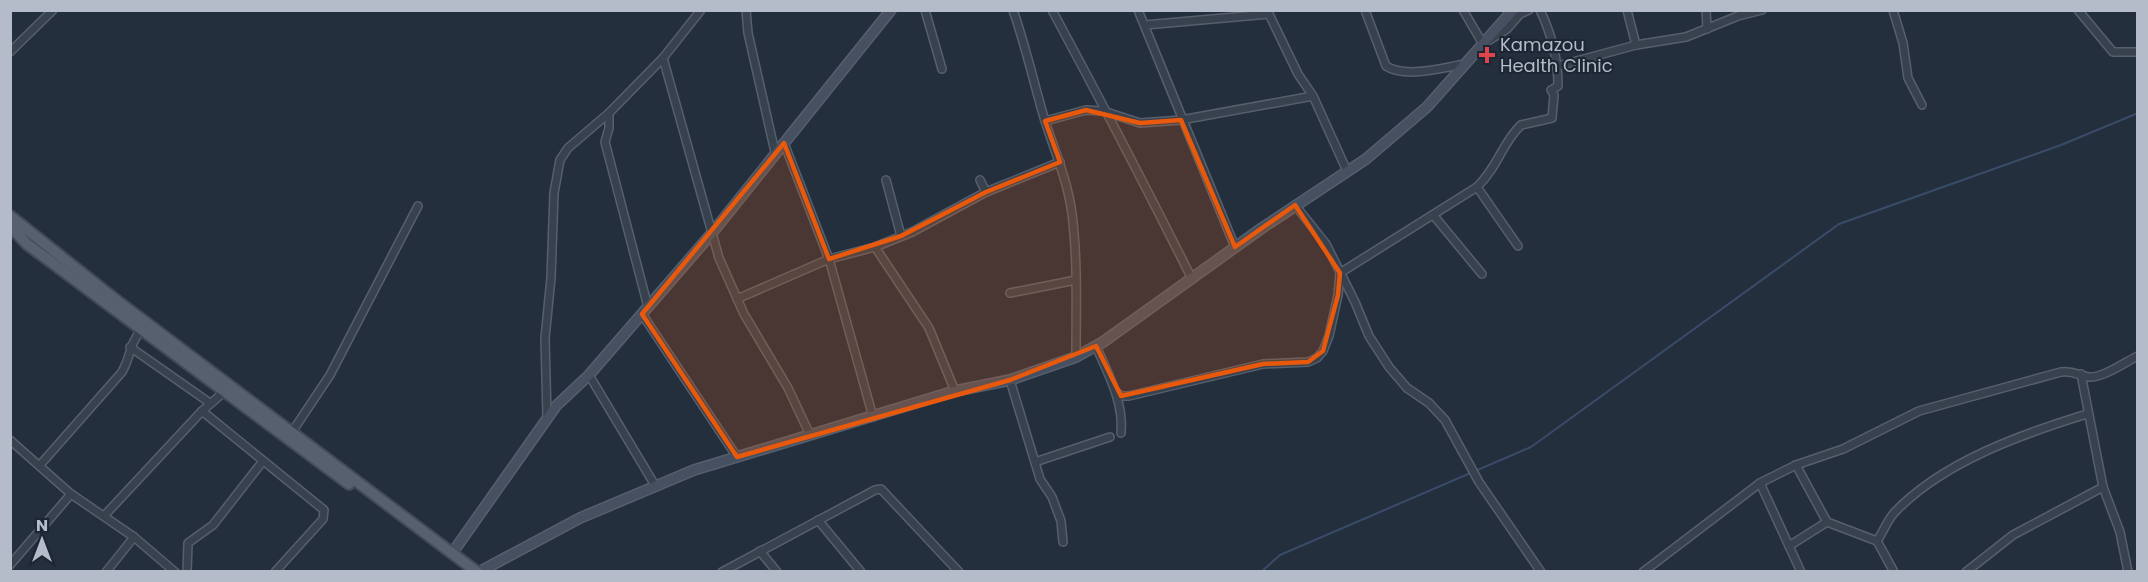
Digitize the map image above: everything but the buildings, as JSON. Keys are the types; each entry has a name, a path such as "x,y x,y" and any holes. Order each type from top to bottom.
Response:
{"main road":[{"path":"10,216 83,275 292,432 467,572"},
{"path":"10,226 27,244 225,391 478,572"}],"street":[{"path":"11,51 53,10"},
{"path":"547,421 545,338 551,278 554,193 560,160 567,148 609,113 663,58 701,10"},
{"path":"746,10 748,33 775,152"},
{"path":"881,10 881,21"},
{"path":"453,552 564,396 589,375 712,233 891,10"},
{"path":"925,10 942,69"},
{"path":"1013,10 1026,47 1045,121 1060,162 1072,213 1076,280 1076,357"},
{"path":"1052,10 1103,111 1135,164 1192,279"},
{"path":"1138,10 1181,120 1235,247"},
{"path":"1365,10 1386,66 1392,70 1405,72 1467,63"},
{"path":"1463,10 1483,44"},
{"path":"478,572 580,518 694,470 955,392 1010,380 1076,357 1096,346 1295,205 1366,159 1427,107 1513,10"},
{"path":"1483,44 1507,29 1520,14 1529,10"},
{"path":"1340,273 1477,187 1492,173 1506,145 1521,125 1552,118 1554,95 1551,90 1558,86 1558,66 1550,31 1540,10"},
{"path":"1628,10 1636,45"},
{"path":"1706,10 1707,29"},
{"path":"1558,66 1636,45 1686,37 1738,16 1762,10"},
{"path":"1893,10 1903,43 1908,78 1922,105"},
{"path":"2079,10 2113,52 2138,52"},
{"path":"1145,25 1268,12 1298,74 1313,96 1347,171"},
{"path":"663,58 712,233 737,299 788,388 810,435"},
{"path":"1045,121 1086,110 1103,111 1140,123 1181,120 1313,96"},
{"path":"609,113 609,128 605,142 645,310 737,457"},
{"path":"784,143 829,259 873,417"},
{"path":"737,299 829,259 875,247 901,236 986,192 1060,162"},
{"path":"886,180 901,236"},
{"path":"980,180 986,192"},
{"path":"1477,187 1518,246"},
{"path":"1295,205 1326,244 1369,336 1384,360 1407,388 1430,403 1445,420 1479,482 1541,572"},
{"path":"292,432 330,375 418,206"},
{"path":"1434,216 1482,273"},
{"path":"875,247 929,328 955,392"},
{"path":"1116,392 1120,396 1129,396 1263,364 1308,362 1317,358 1323,351 1329,336 1338,295 1340,273"},
{"path":"1010,293 1076,280"},
{"path":"40,465 122,372 129,360 130,347 142,329"},
{"path":"1096,346 1116,392 1122,420 1120,433"},
{"path":"130,347 210,403"},
{"path":"1643,572 1760,483 1796,465 1842,448 1918,411 2070,370 2096,376 2138,356"},
{"path":"2081,374 2103,487 2120,532 2128,572"},
{"path":"589,375 656,487"},
{"path":"1010,380 1035,462 1061,521 1062,542"},
{"path":"104,516 202,411 225,391"},
{"path":"202,411 324,513 323,519 275,572"},
{"path":"1877,541 1892,515 1917,491 2025,433 2087,414"},
{"path":"1035,462 1110,437"},
{"path":"10,440 71,494 134,537 175,572"},
{"path":"187,572 188,543 213,525 263,461"},
{"path":"1796,465 1827,522 1877,541 1894,572"},
{"path":"1760,483 1799,570"},
{"path":"1966,572 2013,535 2103,487"},
{"path":"722,572 875,490 881,489 959,572"},
{"path":"10,565 71,494"},
{"path":"818,520 861,572"},
{"path":"1789,546 1827,522"},
{"path":"106,572 134,537"},
{"path":"760,551 777,572"}],"highlighted area":[{"path":"1086,110 1140,123 1181,120 1235,247 1295,205 1340,273 1338,295 1323,351 1308,362 1263,364 1121,396 1096,346 1010,380 737,457 642,314 784,143 829,259 901,236 986,192 1060,162 1045,121"}],"waterway":[{"path":"1261,572 1280,555 1531,447 1839,224 2061,145 2138,113"}],"place":[{"name":"Kamazou Health Clinic","path":"1487,55"}]}
